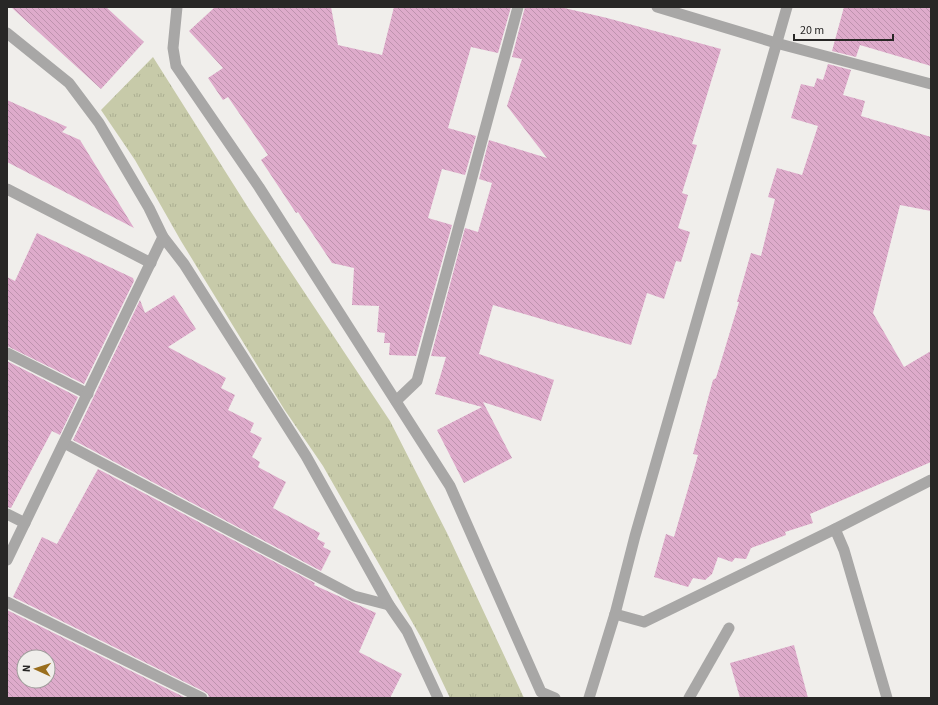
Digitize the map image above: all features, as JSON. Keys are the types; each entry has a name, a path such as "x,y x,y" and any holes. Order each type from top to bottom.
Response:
{"street":[{"path":"177,7 172,48 176,66 260,187 450,486 541,692 555,698"},
{"path":"396,401 418,381 518,7"},
{"path":"657,7 776,43 931,84"},
{"path":"589,698 615,614 637,528 787,7"},
{"path":"7,33 69,83 99,123 149,208 163,237 184,264 306,456 389,605 407,631 438,698"},
{"path":"7,189 151,263"},
{"path":"7,560 163,237"},
{"path":"7,353 88,394"},
{"path":"64,443 354,596 389,605"},
{"path":"615,614 644,622 835,529 931,480"},
{"path":"7,514 26,523"},
{"path":"835,529 844,550 887,698"},
{"path":"7,602 202,698"},
{"path":"689,698 729,628"}],"green space":[{"path":"153,57 249,209 390,421 447,533 524,698 450,698 423,641 323,466 284,409 181,241 135,160 101,110"}],"building":[{"path":"11,7 106,7 144,42 101,89"},
{"path":"215,7 331,7 338,45 382,55 394,7 511,7 498,53 471,47 448,128 476,136 465,175 442,169 428,218 452,225 416,356 389,355 390,343 384,343 385,333 377,332 379,306 352,305 354,268 332,263 298,212 296,213 261,160 268,155 228,97 223,100 208,78 223,68 189,31"},
{"path":"525,7 560,7 607,18 721,49 692,144 697,145 682,193 688,195 678,228 690,232 681,262 676,261 664,299 647,293 631,345 493,305 479,354 554,380 541,421 483,402 512,458 464,483 437,430 482,407 435,394 446,357 431,356 465,228 478,232 492,183 479,179 489,140 547,158 507,106 522,59 512,57"},
{"path":"844,7 931,7 931,66 860,45 856,57 832,51"},
{"path":"828,64 851,70 843,95 865,101 861,116 931,137 931,211 900,205 873,313 904,367 931,351 931,462 810,514 813,523 785,532 786,535 751,548 746,559 735,558 732,562 718,557 712,574 705,580 693,578 688,587 654,577 666,534 674,537 698,455 693,454 713,380 716,378 739,302 737,302 751,253 761,256 775,199 768,197 777,168 802,175 818,126 791,118 801,84 814,87 817,78 823,80"},
{"path":"7,100 67,127 62,132 80,140 134,228 7,162"},
{"path":"37,233 133,278 134,281 84,384 7,346 7,277 15,281"},
{"path":"174,295 196,329 168,347 226,378 221,388 235,395 228,410 254,423 250,432 262,438 252,457 260,462 258,467 286,482 273,508 320,533 317,539 325,543 323,547 331,551 321,571 73,440 140,300 145,313"},
{"path":"7,361 78,397 60,435 52,431 11,508 7,507"},
{"path":"98,469 315,583 314,585 376,613 359,652 402,674 390,698 209,698 208,694 205,692 13,597 42,537 57,544"},
{"path":"7,610 186,698 7,698"},
{"path":"794,645 808,698 740,698 730,663"}]}
